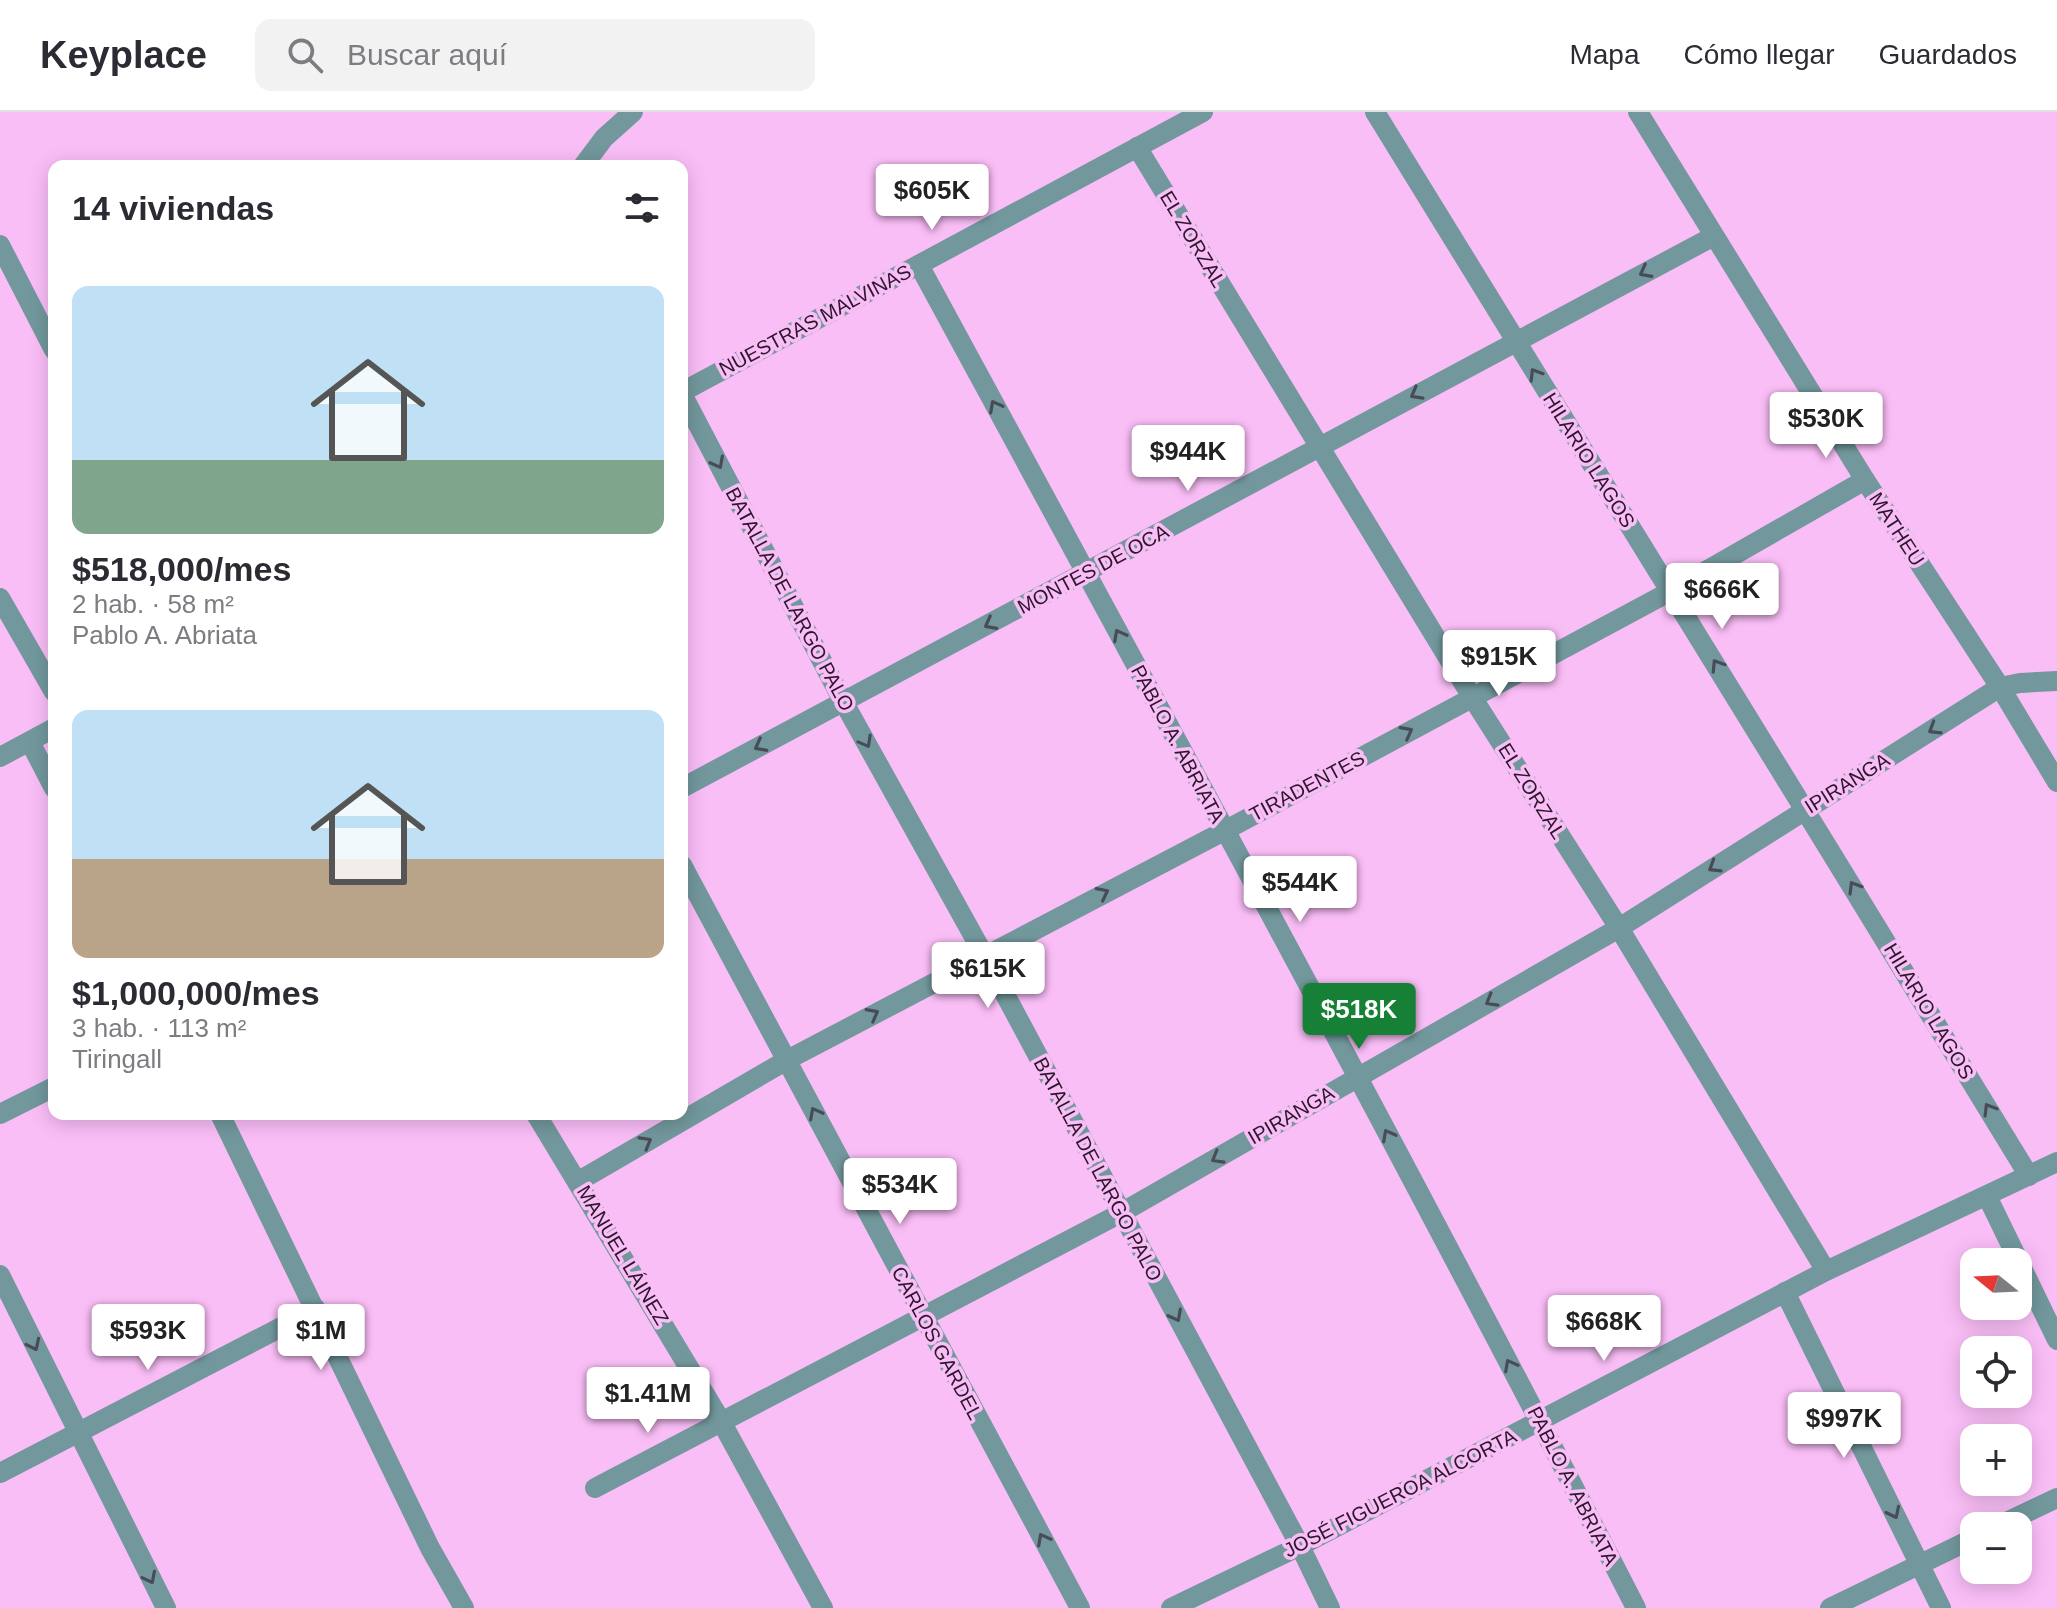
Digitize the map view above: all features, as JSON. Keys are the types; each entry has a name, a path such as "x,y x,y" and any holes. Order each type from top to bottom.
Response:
{"street":[{"path":"588,160 604,138 633,112"},
{"name":"NUESTRAS MALVINAS","path":"688,390 1203,112"},
{"name":"HILARIO LAGOS","path":"1375,112 1514,341 1807,809 2029,1176"},
{"name":"MATHEU","path":"1638,112 1865,480 2000,687 2057,782"},
{"name":"EL ZORZAL","path":"1137,147 1472,697 1619,928 1826,1271"},
{"name":"MONTES DE OCA","path":"688,785 1714,236"},
{"path":"0,245 48,338"},
{"name":"PABLO A. ABRIATA","path":"919,265 1357,1077 1636,1608"},
{"name":"BATALLA DE LARGO PALO","path":"688,404 843,701 984,955 1300,1546 1330,1608"},
{"name":"TIRADENTES","path":"688,1118 787,1060 1224,831 1671,591 1865,480"},
{"path":"0,598 48,682"},
{"name":"IPIRANGA","path":"595,1488 1121,1213 1619,928 2000,687 2057,681"},
{"path":"0,757 48,732"},
{"path":"30,742 48,776"},
{"name":"CARLOS GARDEL","path":"688,876 1080,1608"},
{"path":"0,1114 48,1090"},
{"path":"223,1120 430,1548 464,1608"},
{"name":"MANUEL LÁINEZ","path":"540,1120 721,1421 823,1608"},
{"name":"TIRADENTES","path":"579,1181 684,1120"},
{"name":"JOSÉ FIGUEROA ALCORTA","path":"1171,1608 1300,1546 1826,1271 2057,1162"},
{"path":"1987,1196 2057,1340"},
{"path":"0,1275 166,1608"},
{"path":"1785,1292 1941,1608"},
{"path":"0,1473 316,1309"},
{"path":"2028,1512 2057,1498"},
{"path":"1830,1608 1960,1545"}]}
